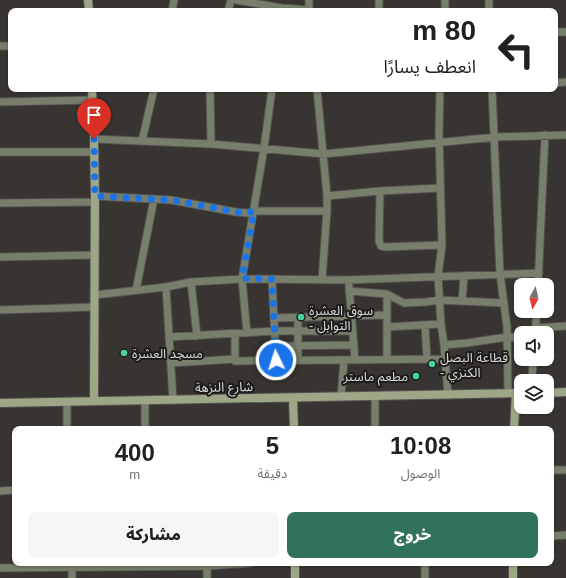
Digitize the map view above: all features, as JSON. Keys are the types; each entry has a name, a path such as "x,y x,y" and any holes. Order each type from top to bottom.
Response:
{"street":[{"path":"236,0 277,8"},
{"path":"92,92 95,199 94,402"},
{"path":"142,141 153,92"},
{"path":"210,92 211,144"},
{"path":"247,333 242,278 254,211 272,92"},
{"path":"317,92 327,196 322,280"},
{"path":"440,92 439,142 442,245 438,276 448,394"},
{"path":"492,92 500,274 514,386"},
{"path":"0,102 92,100"},
{"path":"539,278 545,135"},
{"path":"94,139 211,144 324,154 495,137 566,135"},
{"path":"0,152 94,152"},
{"path":"327,196 380,191 440,188"},
{"path":"380,191 379,242 381,246 442,245"},
{"path":"0,203 95,199 154,199 171,200 247,213 254,211 327,211"},
{"path":"136,290 154,199"},
{"path":"0,257 94,255"},
{"path":"95,295 166,287 191,282 242,278 348,280 539,273"},
{"path":"462,301 464,276"},
{"path":"272,279 276,360"},
{"path":"348,280 355,360"},
{"path":"191,282 197,336"},
{"path":"166,287 173,400"},
{"path":"349,290 387,294 404,303 439,300 504,303"},
{"path":"387,294 387,359"},
{"path":"0,310 94,307"},
{"path":"274,318 387,315"},
{"path":"298,317 298,360"},
{"path":"387,326 441,324"},
{"path":"425,325 427,359"},
{"path":"554,328 566,326"},
{"path":"169,337 275,331 353,331"},
{"path":"235,334 235,359"},
{"path":"444,345 507,337 514,338"},
{"path":"276,346 354,345"},
{"path":"171,363 235,359 235,361 445,359"},
{"path":"341,397 344,360"},
{"path":"554,393 566,392"},
{"name":"شارع النزهة","path":"0,403 514,393"},
{"path":"375,396 375,426"},
{"path":"293,398 294,426"},
{"path":"145,400 145,426"},
{"path":"67,402 67,426"},
{"path":"514,414 514,426"},
{"path":"554,470 566,470"},
{"path":"0,491 12,490"},
{"path":"554,536 566,535"},
{"path":"0,568 48,566"},
{"path":"72,566 72,578"},
{"path":"207,566 207,578"},
{"path":"295,566 295,578"},
{"path":"425,566 425,578"},
{"path":"513,566 513,578"}],"place":[{"name":"سوق العشرة - التوابل","path":"301,317"},
{"name":"مسجد العشرة","path":"124,353"},
{"name":"قطاعة البصل - الكنزي","path":"432,364"},
{"name":"مطعم ماستر","path":"416,376"}],"route":[{"path":"94,139 95,196 171,200 236,212 247,213 254,211 242,278 272,279 276,360"}]}
